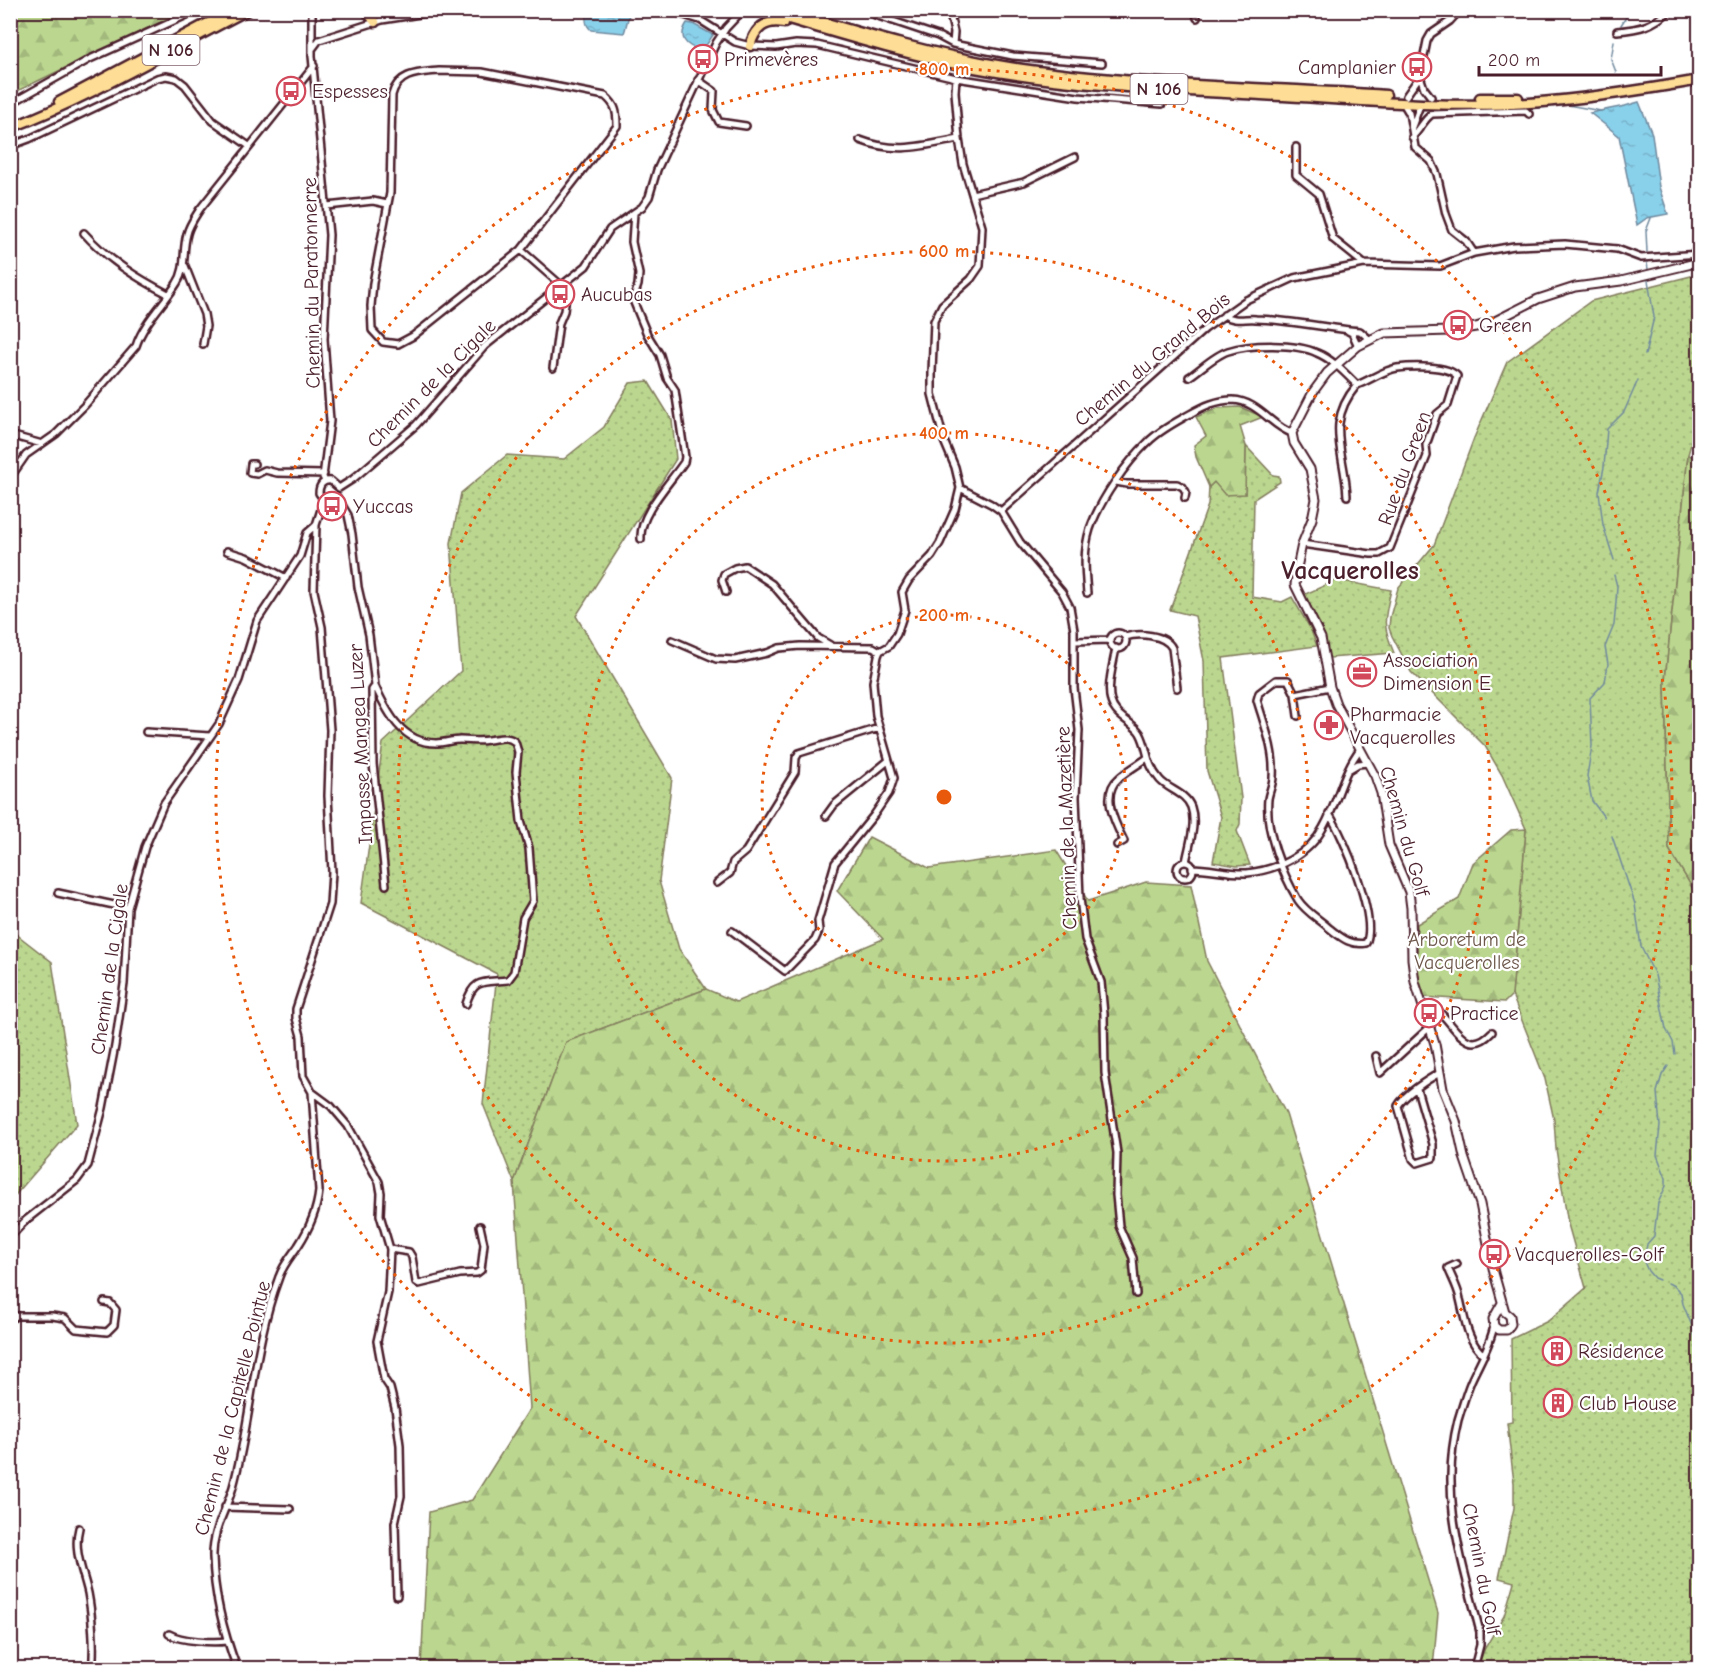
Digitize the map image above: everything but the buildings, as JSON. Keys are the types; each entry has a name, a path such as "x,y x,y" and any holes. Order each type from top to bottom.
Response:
{"main road":[{"path":"206,24 229,10"},
{"name":"N 106","path":"12,128 234,10"},
{"name":"N 106","path":"12,128 28,123 95,91 248,10"},
{"path":"366,10 375,22"},
{"name":"N 106","path":"783,10 945,54 1046,72 1139,81 1404,99"},
{"name":"N 106","path":"760,11 866,41 973,67 1047,80 1184,91 1427,100 1564,99 1700,80"},
{"path":"750,46 759,28 766,23 778,21 866,41"}],"street":[{"path":"10,104 90,59 198,10"},
{"name":"Chemin du Paratonnerre","path":"312,10 312,56 327,206 328,262 324,339 330,421 325,481"},
{"path":"313,48 319,40 375,22 445,10"},
{"path":"497,10 508,10"},
{"path":"668,10 700,20 735,42 750,46 817,45 956,78 1078,98 1162,104"},
{"name":"Chemin de la Cigale","path":"339,488 353,479 416,425 467,365 496,336 586,266 610,229 642,207 649,197 657,170 698,80 722,34 743,10"},
{"path":"949,10 954,33 953,44"},
{"path":"1195,10 1197,18"},
{"path":"1460,10 1450,21 1431,34 1427,41 1420,76 1404,99 1415,147 1431,161 1437,174 1452,230 1466,241 1474,253"},
{"path":"1617,31 1644,28 1661,19 1671,10"},
{"path":"874,15 938,36 953,44 1013,56 1102,63"},
{"path":"203,344 205,320 185,265 183,252 187,231 210,194 314,66"},
{"path":"439,71 482,72 605,96 612,102 617,111 617,126 521,250 413,336 398,344 383,342 372,330 370,306 372,283 390,193 392,95 398,82 407,75 439,71"},
{"path":"10,146 157,78 166,76 176,78 185,85 213,121 249,146"},
{"path":"1412,134 1419,108 1427,100 1420,76"},
{"path":"732,931 782,970 788,969 815,940 819,932 818,921 835,863 854,842 889,793 894,778 879,728 873,682 880,651 889,646 897,634 904,610 902,592 909,580 932,556 955,509 960,488 932,394 934,321 942,305 971,279 980,266 982,227 963,164 955,92 956,78"},
{"path":"698,80 714,91 713,110 719,122 746,126"},
{"path":"1412,134 1419,131 1427,117 1432,114 1526,111 1530,114"},
{"path":"860,140 876,147 890,149 959,139"},
{"path":"1296,147 1296,175 1319,194 1333,239 1364,264"},
{"path":"972,194 1024,182 1075,157"},
{"path":"327,206 373,201 387,204"},
{"path":"634,213 632,242 639,274 633,300 675,390 685,457 684,462 650,509 640,531 641,539"},
{"path":"84,233 96,247 123,268 168,294"},
{"name":"Chemin du Grand Bois","path":"1000,511 1205,329 1246,300 1294,278 1364,264 1440,266 1474,253 1514,246 1565,244 1617,249 1641,258 1700,254"},
{"path":"521,250 562,286"},
{"path":"1087,593 1085,549 1091,528 1116,482 1148,441 1174,423 1216,402 1235,400 1243,402 1270,418 1287,432 1292,433 1320,381 1335,364 1369,339 1384,333 1450,331 1476,327 1495,321 1538,299 1575,287 1627,280 1700,262"},
{"path":"10,478 26,455 56,434 85,405 136,346 140,335 178,283 185,265"},
{"path":"553,368 568,281"},
{"path":"1224,315 1233,320 1276,320 1360,330 1369,339"},
{"path":"1346,330 1352,333 1358,346"},
{"path":"1190,377 1227,351 1254,347 1297,348 1316,352 1335,364 1357,385 1348,396 1339,416 1339,446 1347,496"},
{"name":"Rue du Green","path":"1302,544 1371,554 1379,554 1390,548 1427,456 1426,445 1437,414 1448,405 1458,376 1455,372 1444,368 1396,369 1357,385"},
{"name":"Chemin du Golf","path":"1292,433 1294,443 1310,469 1316,495 1312,519 1302,544 1295,585 1321,638 1330,687 1342,717 1368,763 1381,793 1389,845 1408,892 1411,908 1414,976 1431,1026 1443,1089 1456,1121 1464,1157 1480,1204 1494,1273 1505,1312"},
{"path":"10,435 42,444"},
{"path":"254,464 251,464 250,473 257,474 265,470 278,473 324,474"},
{"path":"325,481 332,481 339,488 337,497 333,500 324,500 321,497 319,488 325,481"},
{"path":"1116,482 1177,484 1186,492 1185,498"},
{"path":"960,488 992,504 1000,511"},
{"name":"Impasse Mangea Luzer","path":"337,497 348,515 357,581 369,635 375,686 372,690 372,764 386,885"},
{"name":"Chemin de la Cigale","path":"10,1237 26,1221 77,1180 88,1165 103,1108 115,1046 124,984 128,908 152,828 164,803 219,724 239,680 257,621 300,556 307,533 316,525 324,500"},
{"name":"Chemin de la Mazetière","path":"1000,511 1020,542 1062,592 1070,607 1075,641 1074,688 1080,730 1076,797 1080,898 1085,939 1101,982 1105,1073 1117,1152 1116,1195 1119,1226 1133,1258 1136,1294"},
{"name":"Chemin de la Capitelle Pointue","path":"237,1668 227,1641 215,1583 213,1555 216,1531 232,1487 240,1454 262,1329 279,1275 308,1229 318,1206 320,1191 312,1092 303,1076 301,1035 296,1018 296,1009 330,904 332,880 328,796 329,717 322,627 314,591 316,525"},
{"path":"227,551 246,557 286,578"},
{"path":"726,592 722,580 724,574 745,566 772,584 818,638 831,646"},
{"path":"1116,648 1112,646 1110,640 1116,633 1125,637 1132,635 1163,638 1172,648 1177,688"},
{"path":"1116,648 1123,646 1125,637"},
{"path":"672,640 716,659 735,660 779,648 873,647 880,651"},
{"path":"1075,641 1110,640"},
{"path":"1116,648 1110,693 1111,704 1116,712 1136,728 1142,736 1147,758 1162,782 1184,796 1191,806 1193,820 1186,862"},
{"path":"1298,716 1295,694 1288,681 1276,680 1259,693 1257,700 1271,748 1273,777 1268,801 1272,839 1281,865 1299,901 1348,943 1358,945 1365,943 1369,937 1366,909 1354,868 1329,814"},
{"path":"375,686 393,720 406,733 424,742 438,743 458,740 480,742 506,738 515,742 518,752 516,772 521,821 529,848 533,901 523,918 514,972 508,980 481,983 475,986 470,991 466,1004"},
{"path":"1295,694 1330,687"},
{"path":"717,883 730,873 732,862 746,850 795,772 796,758 799,753 879,728"},
{"path":"146,732 210,736"},
{"path":"1192,868 1245,873 1263,871 1281,865 1302,852 1323,829 1345,774 1360,749"},
{"path":"1118,845 1124,841 1111,811 1111,790 1117,779 1147,758"},
{"path":"1354,758 1358,764"},
{"path":"826,816 834,805 888,761"},
{"path":"1345,774 1358,764 1368,763"},
{"path":"1186,862 1192,868 1190,876 1185,878 1177,872 1177,867 1186,862"},
{"path":"58,893 128,908"},
{"path":"1423,1006 1430,1005 1437,1008 1465,1039 1478,1042 1492,1032"},
{"path":"1376,1056 1380,1073 1431,1026"},
{"path":"1417,1089 1434,1144 1433,1158 1422,1163 1417,1163 1413,1159 1398,1106 1400,1102 1417,1089 1440,1073"},
{"path":"312,1092 331,1106 348,1126 379,1182 381,1193 380,1215 390,1249 388,1292 377,1341 384,1379 390,1388 395,1408 400,1444 401,1496 395,1523 397,1596"},
{"path":"390,1249 410,1252 416,1282 419,1284 460,1274 477,1273 481,1270 484,1244 480,1226"},
{"path":"1457,1264 1448,1268 1460,1297 1465,1323 1475,1348 1484,1355"},
{"path":"10,1319 30,1315 51,1316 65,1318 76,1329 107,1332 114,1325 116,1310 110,1303 104,1302"},
{"path":"1496,1314 1505,1312 1510,1316 1511,1324 1507,1330 1496,1328 1493,1319 1502,1302"},
{"name":"Chemin du Golf","path":"1474,1668 1480,1645 1480,1632 1454,1529 1451,1478 1459,1419 1471,1381 1496,1328"},
{"path":"225,1507 290,1509"},
{"path":"79,1528 78,1557 89,1601 92,1668"},
{"path":"169,1634 175,1638 227,1641"}],"green space":[{"path":"11,11 183,11 11,94"},
{"path":"1699,274 1699,413 1688,455 1665,681 1669,849 1700,899 1699,1668 1477,1668 1485,1648 1504,1616 1514,1582 1499,1578 1514,1508 1514,1483 1507,1423 1512,1422 1511,1339 1548,1321 1586,1288 1568,1224 1556,1149 1554,1120 1545,1079 1512,995 1526,829 1502,775 1485,746 1411,672 1392,636 1389,628 1390,617 1398,588 1434,545 1474,438 1507,362 1591,301"},
{"path":"648,381 672,420 676,459 576,616 672,778 659,881 679,949 706,989 566,1042 514,1182 483,1104 497,974 361,903 383,743 461,671 451,543 461,493 507,455 564,459 604,427 630,383"},
{"path":"1240,407 1263,417 1240,426 1246,446 1245,494 1225,495 1214,482 1209,487 1196,457 1194,445 1206,436 1196,417 1218,408"},
{"path":"1246,446 1273,475 1279,476 1280,482 1254,499 1252,597 1282,602 1292,597 1310,628 1317,646 1223,658 1241,798 1240,824 1237,831 1250,865 1237,866 1213,862 1221,817 1207,771 1204,661 1195,616 1170,610 1208,505 1209,487 1214,482 1245,494"},
{"path":"1688,455 1700,458 1699,899 1669,849 1665,681"},
{"path":"1337,580 1391,590 1385,622 1394,653 1329,658 1320,624 1303,595"},
{"name":"Arboretum de Vacquerolles","path":"1526,829 1512,995 1505,1002 1423,997 1418,979 1417,924 1459,899 1473,863 1511,830"},
{"path":"869,837 929,868 1056,850 1088,901 1146,882 1191,885 1207,961 1286,1114 1438,1613 1433,1668 421,1668 429,1512 472,1500 530,1408 514,1182 566,1042 706,989 736,1002 883,939 837,891"},
{"path":"11,930 52,962 77,1124 11,1200"}],"water":[{"path":"588,10 630,11 624,33 591,30 586,21"},
{"path":"687,23 713,35 700,49 690,46 684,40 683,33"},
{"path":"1639,102 1652,134 1659,187 1668,214 1647,218 1637,225 1619,136 1590,113"}],"waterway":[{"path":"1621,25 1633,10"},
{"path":"1614,41 1611,59 1616,72"},
{"path":"1528,109 1568,105 1601,111"},
{"path":"1647,252 1646,231 1651,218"},
{"path":"1647,263 1648,269"},
{"path":"1645,355 1654,317 1648,280"},
{"path":"1614,560 1603,525 1599,492 1604,467 1607,429 1624,412 1638,380"},
{"path":"1604,817 1592,801 1587,776 1592,746 1590,698 1605,682 1608,664 1605,647 1614,625 1616,602 1617,586 1614,575"},
{"path":"1612,836 1635,904 1641,947 1655,975 1666,1029 1673,1042 1675,1054"},
{"path":"1659,1280 1648,1271 1644,1262 1647,1244 1654,1236 1658,1203 1666,1186 1666,1178 1657,1155 1660,1126 1657,1092 1662,1075 1668,1066"},
{"path":"1668,1283 1681,1293 1700,1356"}],"place":[{"name":"Primevères","path":"703,59"},
{"name":"Camplanier","path":"1417,67"},
{"name":"Espesses","path":"291,91"},
{"name":"Aucubas","path":"560,294"},
{"name":"Green","path":"1458,325"},
{"name":"Yuccas","path":"332,506"},
{"name":"Association Dimension E","path":"1362,672"},
{"name":"Pharmacie Vacquerolles","path":"1329,725"},
{"name":"Practice","path":"1429,1013"},
{"name":"Vacquerolles-Golf","path":"1494,1254"},
{"name":"Résidence","path":"1557,1351"},
{"name":"Club House","path":"1558,1403"}],"district":[{"name":"Vacquerolles","path":"1350,570"}]}
